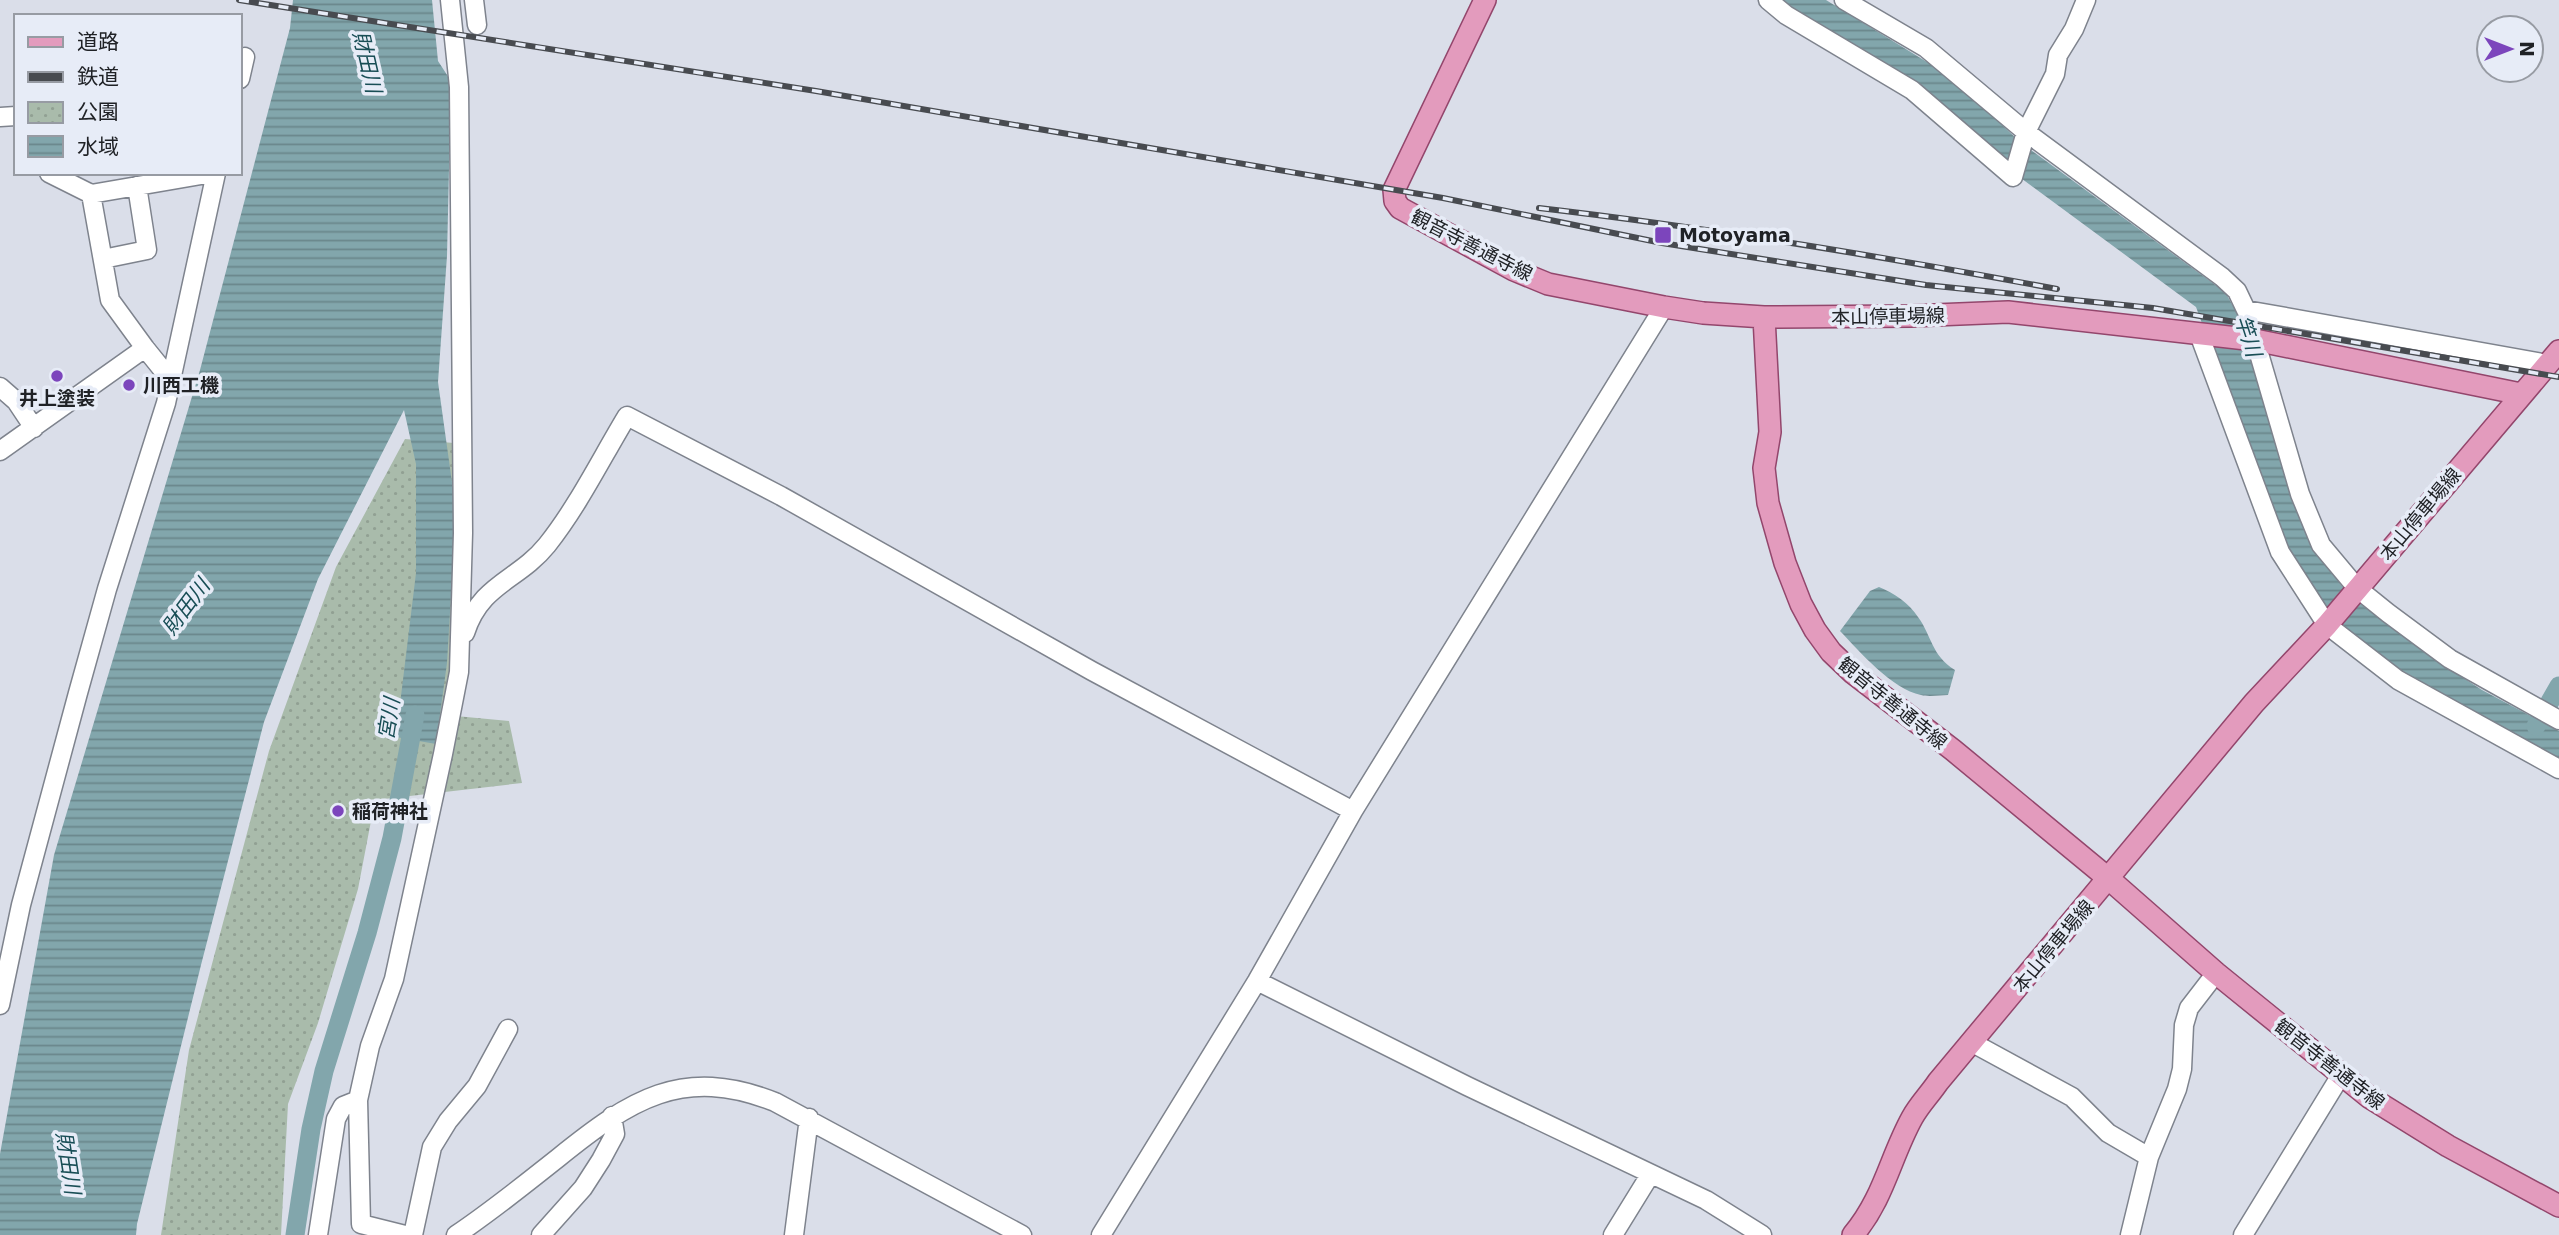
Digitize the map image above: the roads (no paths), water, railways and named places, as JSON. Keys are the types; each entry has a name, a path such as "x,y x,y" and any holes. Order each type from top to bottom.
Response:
{"main road":[{"name":"観音寺善通寺線","path":"1485,0 1394,190 1395,201 1400,208 1473,250 1548,284 1703,313 1764,317 1770,432 1764,468 1765,484 1785,563 1801,604 1831,652 1853,673 1953,750 2109,879 2216,973 2369,1097 2448,1146 2559,1206"},
{"name":"本山停車場線","path":"1764,317 2008,312 2255,340 2521,394 2329,623 2254,703 1972,1042 1913,1118 1880,1195 1868,1217 1853,1235"},
{"path":"2521,394 2554,357"}],"street":[{"path":"405,1235 361,1224 358,1100 370,1046 394,979 414,891 443,754 460,650 463,533 458,87 450,0"},
{"path":"474,0 477,25"},
{"path":"1768,0 1786,15 1912,90 2013,177 2025,136 2055,74 2058,55 2074,29 2086,0"},
{"path":"1844,0 1926,48 2025,136 2222,277 2237,291 2246,310 2554,357"},
{"path":"242,70 245,57"},
{"path":"53,175 91,194 201,175"},
{"path":"0,1005 21,905 74,706 107,589 166,403 216,175"},
{"path":"103,259 147,250 137,186"},
{"path":"91,194 110,300 170,379"},
{"path":"1101,1235 1257,981 1353,811 1664,307"},
{"path":"2200,334 2280,552 2329,623 2398,680 2559,769"},
{"path":"2255,340 2300,494 2321,545 2354,591 2450,659 2559,720"},
{"path":"0,452 145,348"},
{"path":"0,387 16,401 34,428"},
{"path":"460,650 471,615 487,593 546,547 627,416 781,496 1092,671 1353,811"},
{"path":"2130,1235 2149,1157 2178,1089 2182,1069 2183,1025 2199,992 2216,973"},
{"path":"1257,981 1706,1200 1762,1235"},
{"path":"413,1235 432,1147 447,1121 477,1086 508,1029"},
{"path":"1972,1042 2072,1097 2108,1133 2149,1157"},
{"path":"2243,1235 2341,1075"},
{"path":"456,1235 488,1214 612,1116 635,1102 661,1092 706,1086 754,1093 809,1118 1022,1235"},
{"path":"318,1235 336,1119 343,1105 358,1100"},
{"path":"541,1235 583,1188 601,1160 615,1134 612,1116"},
{"path":"794,1235 809,1118"},
{"path":"1613,1235 1650,1175"}],"water":[{"name":"財田川","path":"293,0 432,0 438,61 451,81 447,256 438,382 456,511 447,663 436,744 396,737 416,573 416,464 404,410 318,579 264,722 201,965 136,1235 0,1235 0,1154 54,855 200,370 290,28"},
{"path":"1779,0 1826,0 1953,78 2020,142 2225,292 2236,311 2275,438 2311,540 2341,585 2355,600 2428,655 2482,690 2559,731 2559,764 2400,675 2334,622 2284,548 2196,307"},
{"path":"1879,587 1896,595 1910,607 1923,624 1936,652 1955,670 1948,695 1921,695 1899,685 1877,669 1840,631 1870,591"}],"waterway":[{"path":"2536,726 2559,686"},
{"name":"宮川","path":"295,1235 311,1129 324,1071 367,933 392,838 415,715"}],"railway":[{"path":"239,0 816,91 1443,198 1662,243 1926,285 2153,308 2559,377"},
{"path":"1539,208 1799,244 2057,289"}],"place":[{"name":"Motoyama","path":"1663,235"},
{"name":"井上塗装","path":"57,376"},
{"name":"川西工機","path":"129,385"},
{"name":"稲荷神社","path":"338,811"}],"water label":[{"name":"竿川","path":"2248,336"}]}
